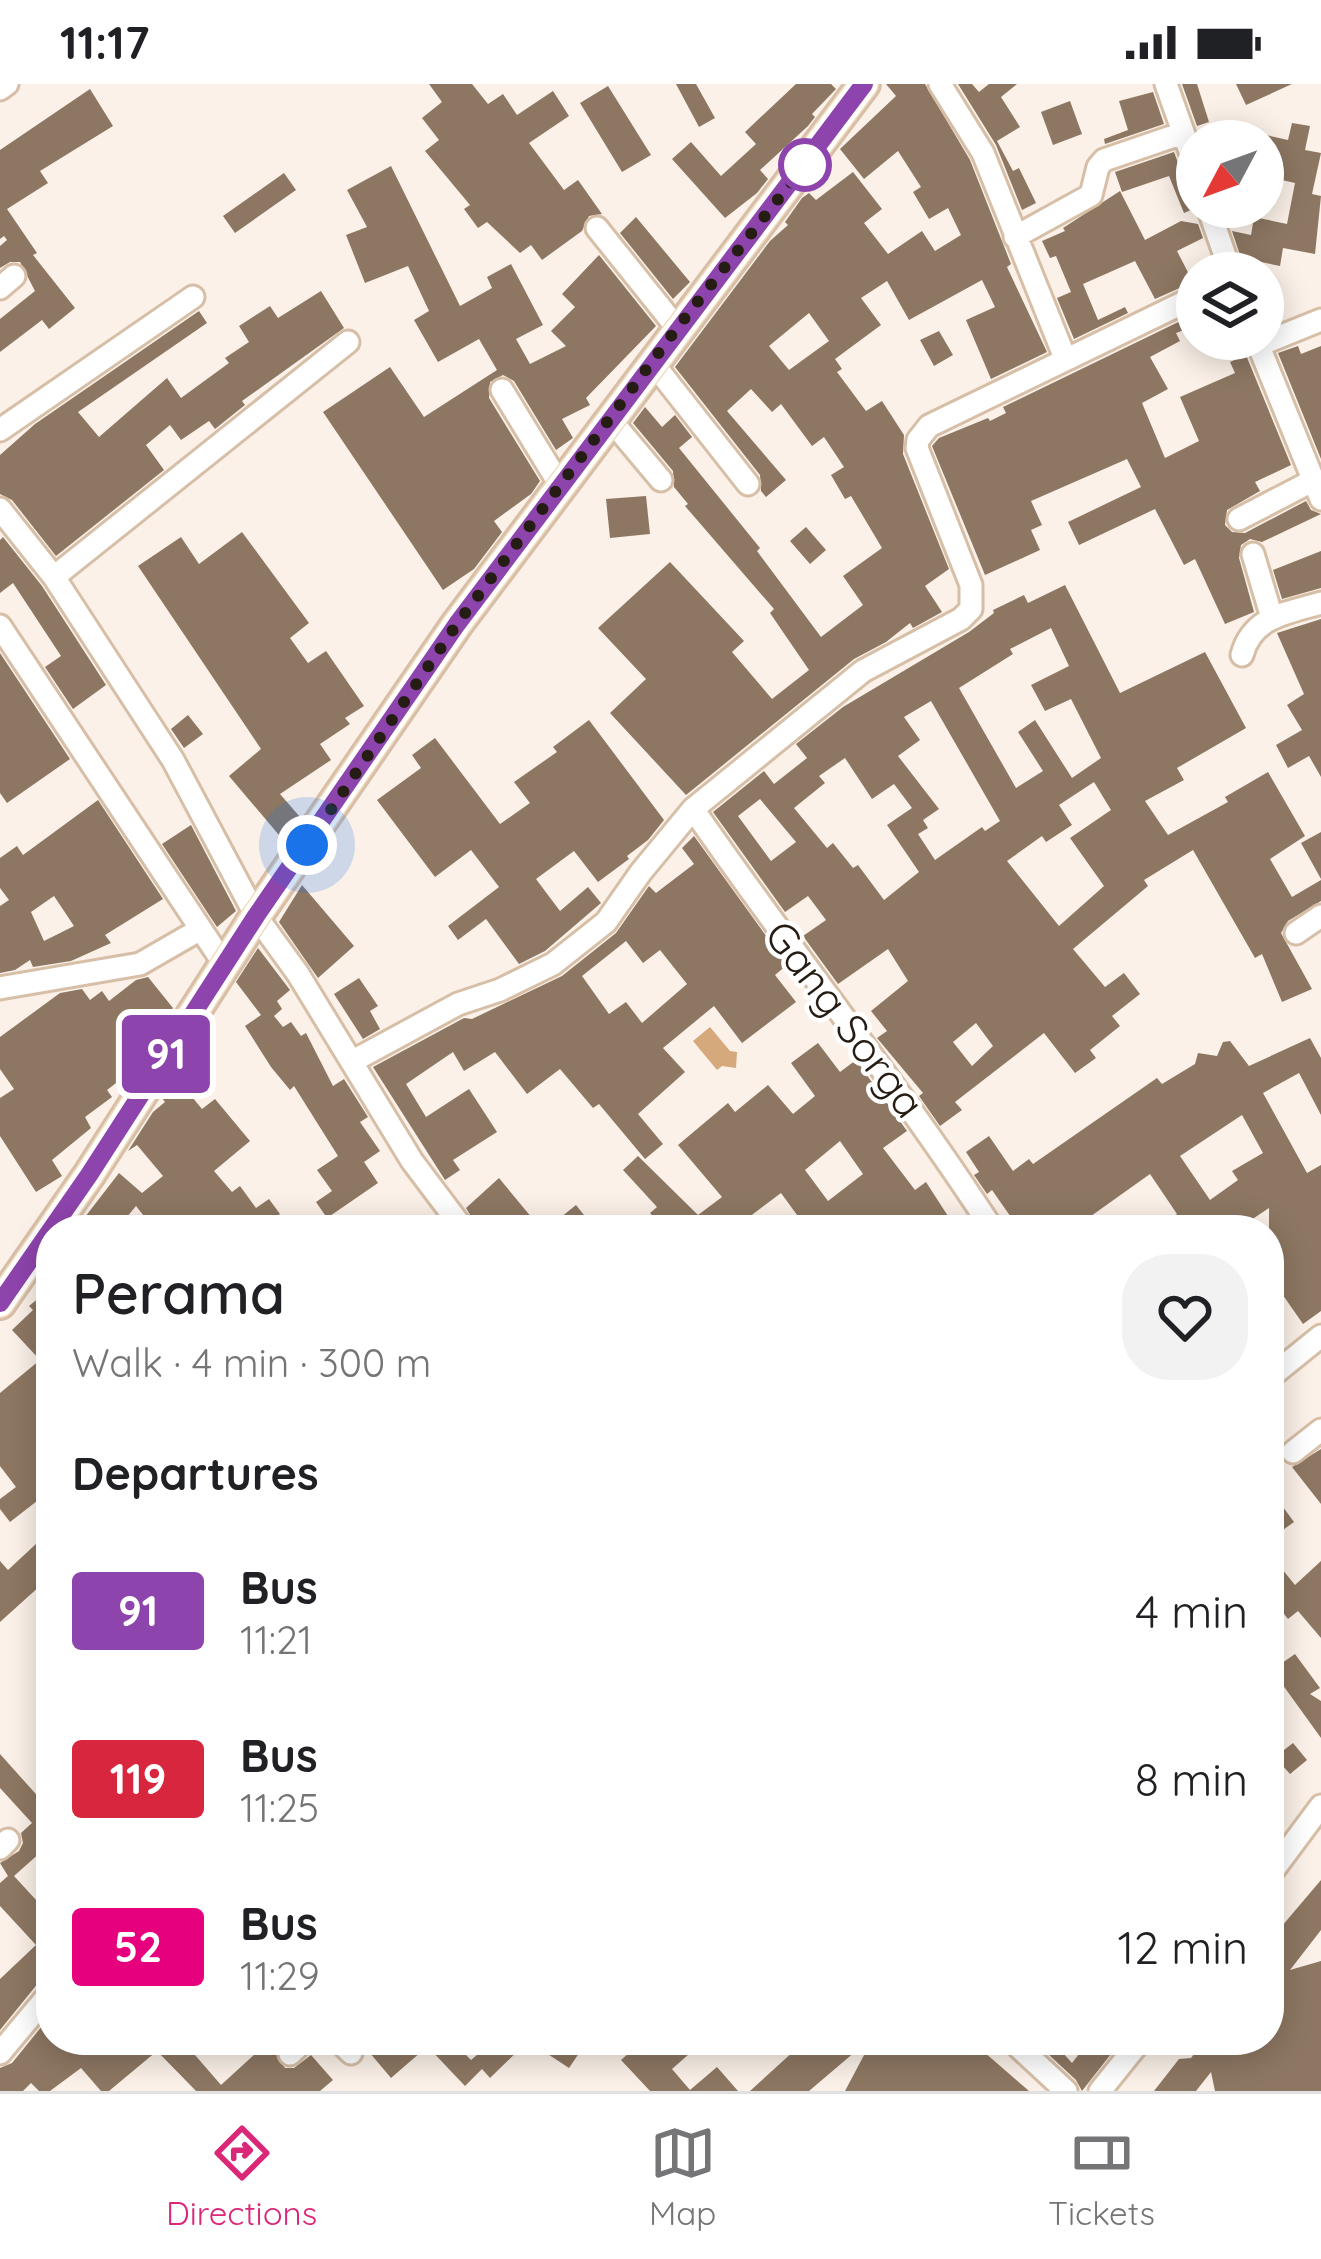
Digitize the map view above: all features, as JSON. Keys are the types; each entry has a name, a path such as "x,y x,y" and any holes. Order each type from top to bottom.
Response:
{"main road":[{"path":"61,1215 256,916 457,624 864,84"},
{"path":"0,1303 36,1251"}],"street":[{"path":"940,84 983,153 1065,358"},
{"path":"1166,84 1178,120"},
{"path":"1015,237 1091,195 1098,166 1105,160 1176,135"},
{"path":"597,228 677,328"},
{"path":"0,430 193,297"},
{"path":"353,1061 458,1004 553,964 606,922 693,809 863,671 961,619 971,609 971,586 917,448 918,440 929,426 1176,306"},
{"path":"1284,333 1321,320"},
{"path":"54,577 348,342"},
{"path":"1239,519 1317,489 1264,360"},
{"path":"652,362 748,484"},
{"path":"502,390 560,484"},
{"path":"609,418 661,480"},
{"path":"0,509 54,577 173,760 256,916 353,1061 412,1161 453,1215"},
{"path":"1253,554 1272,618"},
{"path":"1242,656 1255,627 1321,603"},
{"path":"0,626 224,964"},
{"name":"Gang Sorga","path":"693,809 927,1129 984,1215"},
{"path":"1296,933 1321,916"},
{"path":"0,988 140,964 199,930"},
{"path":"1284,1366 1321,1336"},
{"path":"1293,1452 1321,1430"},
{"path":"1284,1853 1321,1806"},
{"path":"0,2053 36,2011"},
{"path":"1027,2055 1066,2091"},
{"path":"1100,2091 1129,2055"}],"shaded area":[{"path":"710,1027 730,1051 737,1052 736,1068 717,1070 693,1041"}],"building":[{"path":"429,84 472,84 488,104 503,94 517,115 553,91 569,116 529,143 564,190 578,180 602,214 589,216 582,231 542,260 531,245 520,253 487,222 478,228 464,209 470,205 425,151 439,140 422,118 442,102"},
{"path":"676,84 696,84 715,118 699,127"},
{"path":"796,84 831,84 836,89 812,114 815,117 808,126 760,170 768,179 757,193 725,218 672,159 691,142 721,176 756,144 745,132"},
{"path":"886,84 925,84 970,160 1011,264 1007,267 1047,352 991,379 966,320 995,307 982,280 909,320 887,281 861,298 881,325 835,359 842,369 837,372 866,411 882,401 904,435 903,454 949,569 925,586 942,612 913,628 910,623 854,659 686,795 610,713 646,679 598,628 670,562 744,641 732,652 772,699 809,670 770,613 774,609 685,506 674,487 673,471 633,423 645,407 662,427 675,415 692,437 679,448 760,548 757,551 821,637 863,605 843,576 882,548 851,496 845,499 831,475 844,467 824,437 812,446 781,404 772,412 751,389 727,411 786,480 766,497 760,475 675,367 770,241 788,225 785,222 802,198 809,193 816,200 853,172 882,209 864,223 888,254 922,231 935,251 961,235 948,208 929,219 913,192 921,187 898,151 864,179 840,149 896,96","holes":["809,313 829,341 789,370 769,346"]},
{"path":"958,84 972,84 979,92 989,84 1017,84 1001,97 1020,127 997,141 1013,171 1019,168 1036,203 1022,210 996,145"},
{"path":"1182,84 1197,84 1208,120 1195,120"},
{"path":"1236,84 1292,84 1246,105"},
{"path":"608,86 651,155 622,172 580,103"},
{"path":"90,89 113,126 40,171 48,183 7,209 37,253 33,255 75,308 49,329 42,320 0,352 0,319 35,291 20,262 0,268 0,246 7,240 0,239 0,150"},
{"path":"1153,92 1164,124 1105,144 1104,139 1128,130 1119,101"},
{"path":"1070,101 1082,134 1053,145 1041,112"},
{"path":"1292,123 1310,126 1305,150 1321,153 1312,194 1321,196 1315,254 1283,248 1282,252 1239,252 1232,231 1251,235 1252,228 1284,228 1287,224 1295,183 1284,180 1284,139 1288,140"},
{"path":"1174,152 1176,193 1169,176 1122,192 1115,172"},
{"path":"391,166 460,306 492,288 487,277 511,264 543,325 516,339 530,364 566,346 551,331 575,307 562,294 599,255 656,326 586,398 590,405 562,419 573,438 556,450 514,381 503,375 490,382 489,398 540,481 531,494 494,521 502,532 474,569 443,590 323,412 390,367 424,417 497,370 479,339 438,362 414,320 429,311 408,266 365,283 346,235 367,227 347,190"},
{"path":"284,173 296,190 235,233 223,216"},
{"path":"1120,191 1145,240 1176,224 1176,228 1199,228 1203,238 1176,252 1176,290 1155,299 1135,261 1083,284 1098,320 1125,307 1128,313 1074,339 1057,298 1071,292 1056,256 1050,258 1042,241 1065,231 1063,228"},
{"path":"636,217 690,282 673,299 620,233"},
{"path":"321,291 344,328 242,401 245,405 215,429 209,421 181,440 170,425 146,445 164,470 56,556 12,500 0,494 0,455 35,424 199,311 207,323 78,412 99,437 167,378 181,398 229,363 225,358 249,342 239,326 270,306 278,318"},
{"path":"1176,323 1176,343 1150,357 1168,389 1142,403 1165,458 1199,441 1180,397 1235,373 1230,362 1248,360 1291,465 1255,482 1260,491 1227,510 1225,525 1232,532 1245,533 1306,501 1321,514 1262,542 1250,539 1241,545 1239,558 1254,612 1225,624 1195,559 1184,565 1155,509 1079,545 1068,522 1141,487 1127,459 1031,501 1042,525 1031,530 1040,550 985,575 932,446 939,438 1006,413 1003,407"},
{"path":"939,331 953,355 934,366 920,340"},
{"path":"1298,346 1301,354 1321,346 1321,459 1281,360 1284,351"},
{"path":"646,496 650,534 610,538 606,499"},
{"path":"806,527 826,550 810,564 790,541"},
{"path":"242,532 309,623 290,638 308,663 326,651 364,706 345,718 350,724 320,744 331,760 280,794 300,817 284,841 229,776 261,749 138,566 181,537 199,564"},
{"path":"3,537 42,586 106,685 73,709 45,667 61,656 13,583 0,593"},
{"path":"1321,551 1321,588 1282,599 1273,570"},
{"path":"1065,585 1120,693 1205,652 1246,728 1177,768 1184,780 1145,801 1168,835 1228,802 1225,797 1268,772 1305,836 1270,859 1292,897 1321,880 1321,901 1288,921 1281,933 1312,989 1282,1002 1262,954 1255,958 1193,850 1144,880 1148,886 1073,949 1105,987 1124,973 1140,994 1112,1016 1120,1026 1090,1050 1096,1058 1075,1073 1044,1033 955,1102 962,1110 940,1126 919,1096 923,1093 877,1038 887,1031 871,1011 908,981 888,949 838,984 803,936 826,920 808,896 785,912 713,812 764,771 774,784 807,758 796,744 843,707 969,632 993,610 1024,595 1028,603","holes":["1051,628 1069,666 1031,685 1045,711 1071,699 1101,758 1072,778 1035,720 1018,732 1043,771 1016,788 959,688 1013,654 1010,649","931,701 1000,821 985,831 982,827 935,860 918,834 928,828 923,820 939,809 898,756 920,740 904,717","845,758 872,799 894,784 912,808 887,825 919,872 884,900 858,865 853,868 833,843 827,848 794,808 825,783 819,776","1094,782 1111,810 1070,838 1104,886 1059,926 1007,861 1042,836 1046,842 1072,825 1059,805","760,799 796,842 771,861 738,816","976,1023 993,1046 972,1066 953,1042"]},
{"path":"1321,619 1321,777 1309,756 1288,768 1276,745 1302,730 1287,705 1304,694 1277,633"},
{"path":"0,653 70,759 7,803 0,793"},
{"path":"188,715 203,734 184,748 171,729"},
{"path":"589,720 664,820 629,859 598,882 574,851 536,879 560,911 588,887 601,903 545,951 519,964 486,919 458,940 448,926 499,887 471,850 435,877 377,800 421,768 412,755 435,738 500,824 530,803 514,782 557,752 553,747"},
{"path":"98,800 163,899 105,935 111,943 71,961 33,967 30,960 0,973 0,906 9,900 0,888 0,858 17,846 23,855","holes":["54,896 74,926 44,941 31,912"]},
{"path":"191,825 236,911 217,927 162,844"},
{"path":"1321,832 1321,879 1301,843"},
{"path":"694,836 787,965 775,975 796,1002 742,1043 714,1006 663,1048 685,1072 638,1114 663,1144 645,1159 599,1104 593,1108 560,1069 527,1094 495,1052 464,1071 453,1052 406,1084 426,1117 469,1089 497,1132 453,1160 460,1170 445,1180 373,1067 464,1018 472,1019 562,976 616,933 649,886 656,893 694,864 682,848","holes":["626,941 643,963 660,950 687,984 642,1023 626,1002 609,1014 582,976"]},
{"path":"302,885 354,946 318,978 279,922"},
{"path":"258,948 290,990 277,1001 282,1009 274,1016 283,1027 291,1022 301,1036 306,1033 333,1086 344,1079 368,1117 360,1122 380,1151 364,1162 378,1183 331,1215 325,1215 316,1202 332,1191 317,1170 338,1156 294,1086 290,1090 271,1067 245,1026 261,1015 236,982"},
{"path":"148,977 173,1008 156,1036 143,1045 147,1050 135,1059 138,1063 133,1070 107,1090 112,1097 85,1117 91,1128 52,1160 62,1176 36,1192 0,1136 0,1098 14,1089 0,1069 0,1037 60,993 82,989 90,1000 102,991 109,1001 136,980"},
{"path":"359,978 378,1006 370,1011 380,1029 363,1039 334,994"},
{"path":"1310,1038 1321,1058 1321,1115 1299,1073 1263,1093 1307,1173 1321,1165 1321,1311 1303,1324 1284,1297 1284,1215 1269,1215 1269,1208 1258,1215 1176,1215 1150,1174 1092,1215 1010,1215 992,1190 987,1194 966,1152 989,1136 1013,1171 1029,1159 1033,1164 1157,1078 1162,1084 1195,1064 1198,1053 1217,1056 1223,1042 1230,1041 1249,1066","holes":["1242,1115 1263,1153 1232,1171 1238,1180 1210,1200 1180,1156"]},
{"path":"818,1043 840,1072 856,1060 907,1131 883,1148 915,1190 926,1182 947,1215 797,1215 781,1193 752,1215 698,1215 722,1197 678,1145 728,1103 735,1112 768,1085 793,1114 815,1096 791,1063","holes":["840,1141 863,1174 828,1201 805,1170"]},
{"path":"177,1079 202,1109 215,1099 250,1141 214,1171 232,1192 240,1186 256,1208 269,1199 280,1214 143,1215 136,1206 128,1215 87,1215 119,1173 142,1193 163,1176 137,1145 128,1151 165,1102 162,1098"},
{"path":"638,1156 698,1215 652,1215 657,1207 623,1170"},
{"path":"499,1178 530,1215 470,1215 466,1208"},
{"path":"576,1205 584,1215 564,1215"},
{"path":"36,1300 36,1356 12,1330 33,1310 29,1306"},
{"path":"36,1363 36,1502 10,1522 0,1509 0,1499 16,1487 0,1466 0,1393"},
{"path":"1321,1449 1321,1504 1292,1467"},
{"path":"1284,1508 1294,1522 1284,1529"},
{"path":"36,1544 36,1590 0,1622 0,1561 8,1570"},
{"path":"1321,1561 1321,1638 1298,1611 1288,1619 1284,1571 1295,1585"},
{"path":"1295,1654 1320,1688 1310,1694 1321,1701 1321,1738 1284,1687 1284,1662"},
{"path":"1293,1743 1307,1760 1290,1774 1284,1767 1284,1750"},
{"path":"0,1754 36,1794 36,1856 14,1876 36,1900 36,1945 0,1906 0,1883 8,1876 0,1863 19,1851 21,1833 32,1823 0,1788"},
{"path":"1321,1880 1321,1930 1290,1970 1321,1961 1321,2091 1215,2091 1211,2072 1196,2091 1154,2091 1179,2059 1193,2055 1284,2055 1284,1924"},
{"path":"36,1945 36,1986 0,2030 0,1979"},
{"path":"36,2033 36,2055 152,2055 109,2091 101,2091 81,2068 50,2091 39,2091 31,2083 23,2091 0,2091 0,2068 12,2063"},
{"path":"161,2055 195,2055 221,2085 254,2055 276,2055 285,2068 294,2068 311,2055 333,2080 320,2091 196,2091"},
{"path":"372,2055 418,2055 391,2078"},
{"path":"436,2055 466,2055 471,2060 477,2055 514,2055 490,2078 482,2069 465,2086"},
{"path":"549,2055 578,2055 569,2068"},
{"path":"627,2055 688,2055 672,2069 690,2090 717,2067 738,2091 650,2091 621,2060"},
{"path":"790,2055 851,2055 809,2091 750,2091"},
{"path":"864,2055 988,2055 1029,2091 845,2091"},
{"path":"1049,2055 1065,2055 1072,2063 1078,2055 1110,2055 1082,2091"}],"bus line":[{"name":"91","path":"61,1215 256,916 457,624 864,84"},
{"name":"91","path":"0,1303 36,1251"}],"route":[{"path":"307,845 457,624 805,165"}]}
